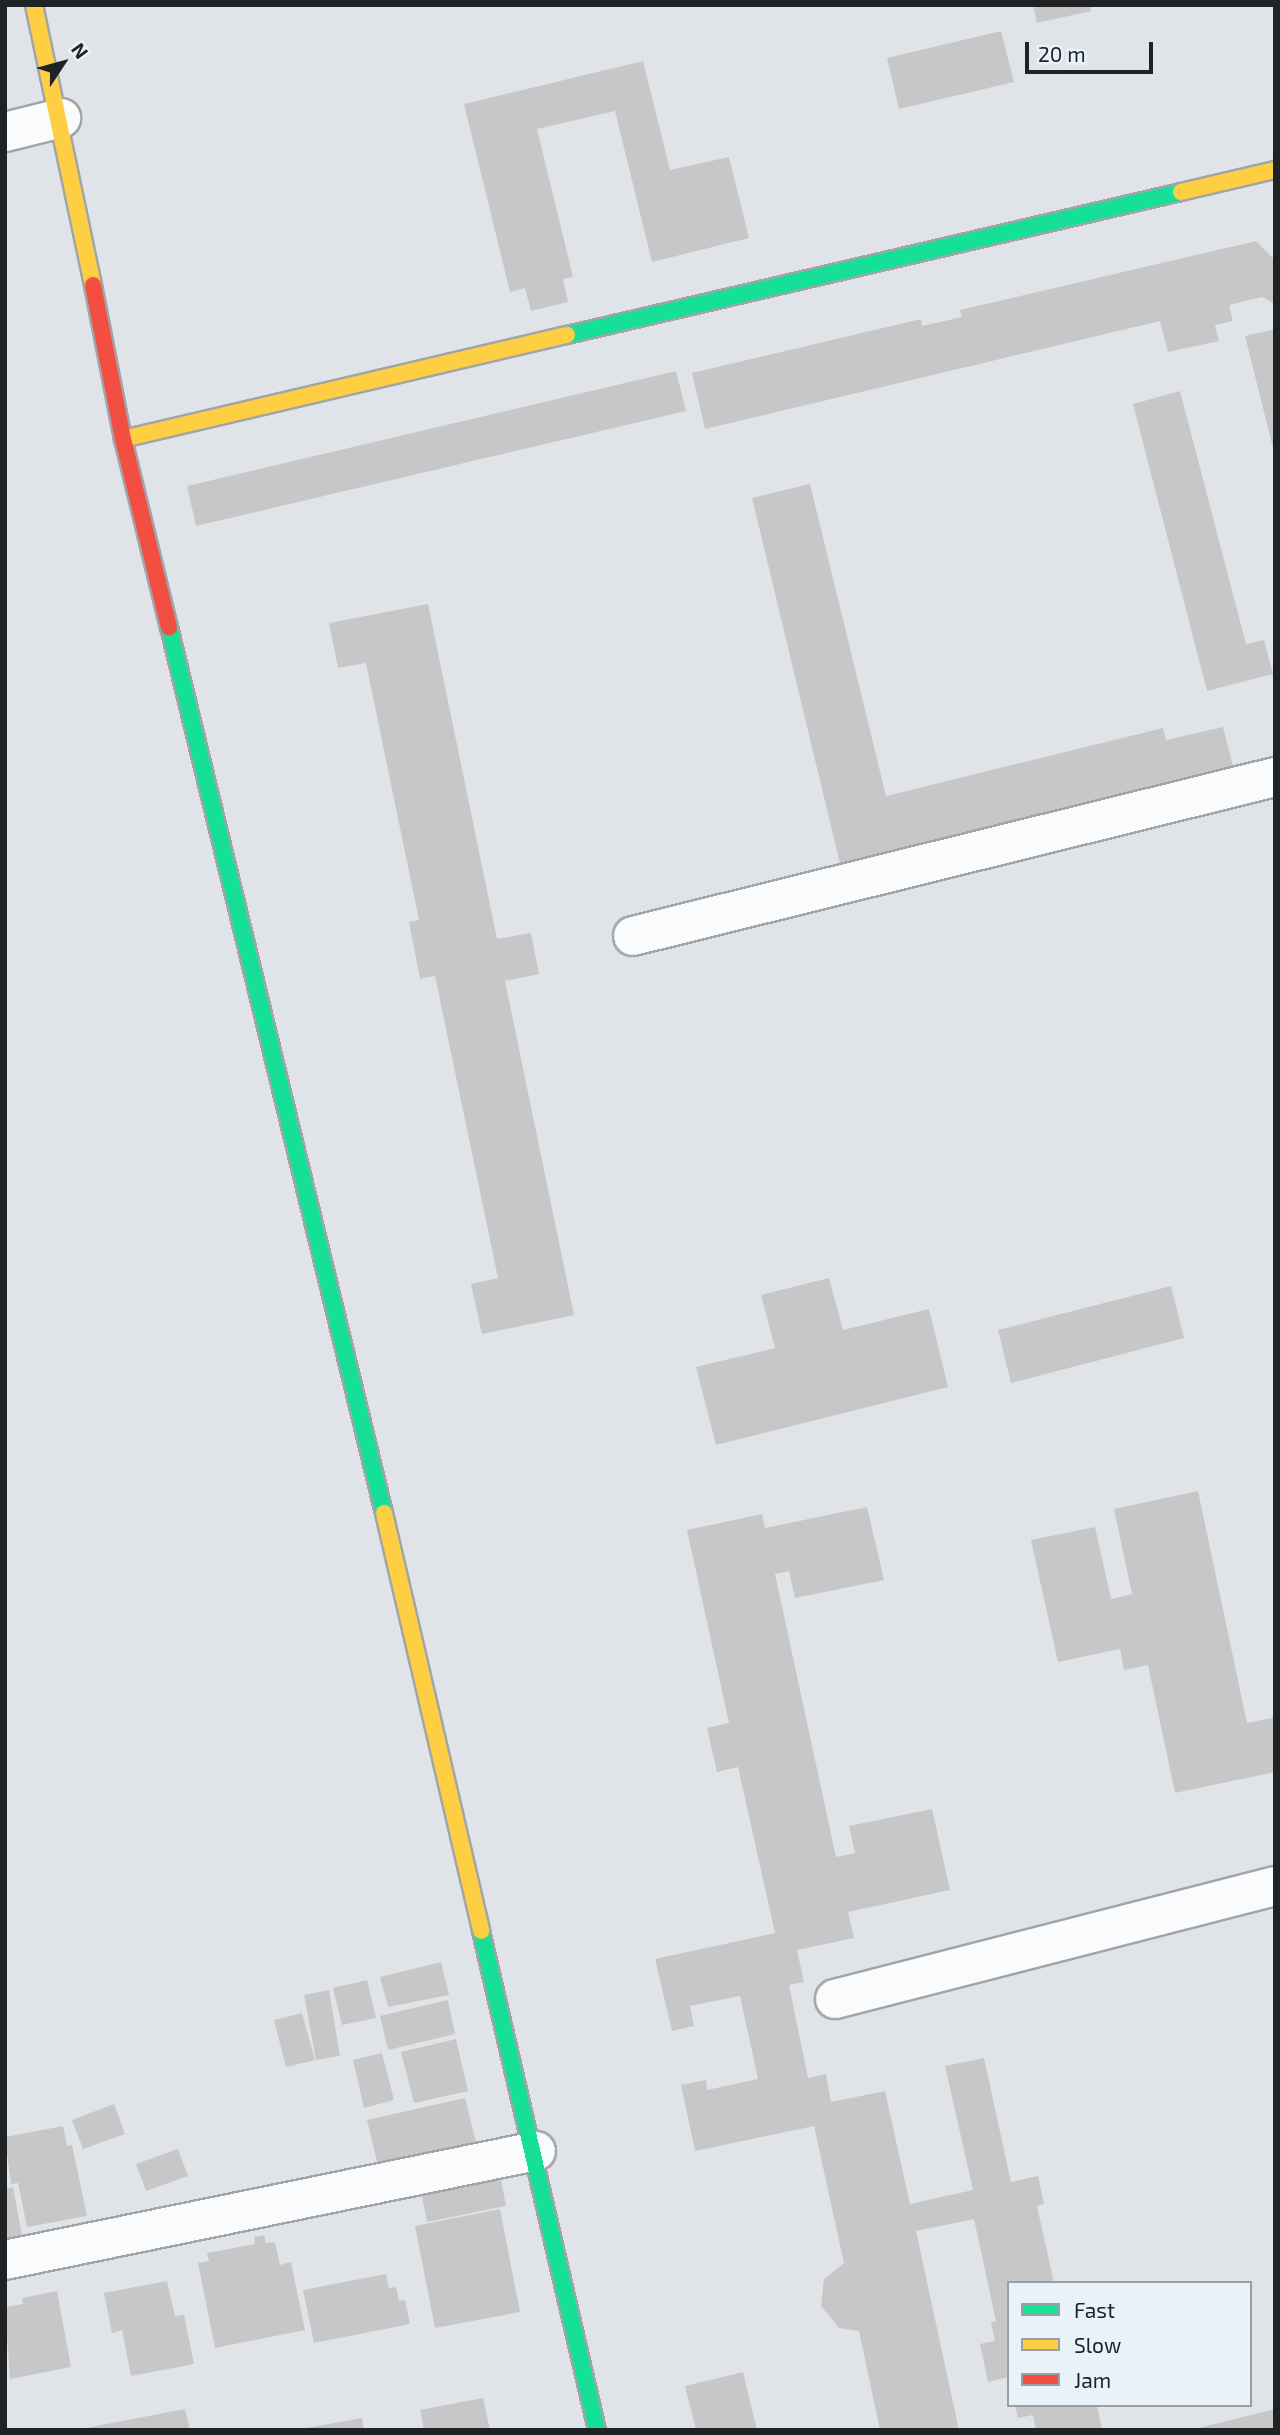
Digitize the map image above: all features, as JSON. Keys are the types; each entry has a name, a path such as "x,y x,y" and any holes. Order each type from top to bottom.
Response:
{"street":[{"path":"34,5 61,118 123,439 316,1219 536,2151 597,2430"},
{"path":"5,132 61,118"},
{"path":"123,439 1275,170"},
{"path":"633,936 1275,777"},
{"path":"835,1999 1275,1886"},
{"path":"5,2260 536,2151"}],"building":[{"path":"1033,5 1090,5 1091,11 1037,23"},
{"path":"1001,31 1014,82 899,109 887,58"},
{"path":"643,61 670,170 729,157 749,238 652,262 615,111 537,129 573,277 563,279 568,302 531,311 525,288 510,292 464,104"},
{"path":"1256,241 1275,260 1275,304 1262,297 1229,305 1233,321 1215,325 1219,341 1168,352 1160,321 705,429 692,373 921,319 922,326 962,317 960,310"},
{"path":"1275,329 1275,451 1274,452 1245,336"},
{"path":"676,371 686,411 196,526 187,486"},
{"path":"1180,391 1246,644 1264,640 1273,674 1207,691 1133,404"},
{"path":"810,484 886,796 1163,728 1166,740 1223,727 1234,770 842,872 752,498"},
{"path":"428,604 497,939 531,933 539,974 505,981 574,1315 482,1334 471,1284 498,1278 435,976 420,979 409,922 419,920 366,663 338,668 329,623"},
{"path":"829,1278 843,1330 929,1309 948,1387 716,1445 696,1367 775,1348 761,1295"},
{"path":"1171,1286 1184,1338 1011,1383 998,1330"},
{"path":"1198,1491 1247,1723 1275,1717 1275,1772 1175,1793 1148,1665 1124,1670 1120,1649 1058,1662 1031,1540 1095,1527 1111,1599 1132,1594 1114,1509"},
{"path":"867,1507 884,1580 795,1598 789,1571 775,1574 836,1857 855,1853 849,1826 932,1809 950,1890 848,1912 854,1938 797,1950 804,1982 789,1985 808,2078 826,2074 831,2102 885,2091 910,2204 973,2190 945,2066 984,2058 1011,2182 1038,2176 1044,2204 1037,2206 1054,2281 1007,2281 1007,2377 988,2382 980,2344 995,2341 991,2322 996,2321 974,2219 916,2231 959,2430 880,2430 859,2331 839,2328 821,2306 824,2279 844,2263 814,2126 695,2151 681,2085 706,2080 707,2090 758,2079 740,1996 690,2006 694,2026 672,2031 655,1959 775,1933 738,1767 717,1772 707,1728 729,1723 687,1530 762,1514 765,1528"},
{"path":"441,1962 449,1995 388,2007 380,1977"},
{"path":"367,1980 376,2018 342,2025 333,1988"},
{"path":"329,1990 340,2056 316,2060 304,1995"},
{"path":"448,2000 455,2034 388,2050 380,2016"},
{"path":"302,2013 315,2060 286,2067 274,2020"},
{"path":"456,2039 468,2091 414,2103 401,2052"},
{"path":"382,2053 394,2100 364,2108 353,2060"},
{"path":"465,2098 477,2146 379,2170 367,2120"},
{"path":"114,2104 125,2134 83,2149 72,2120"},
{"path":"63,2126 67,2146 72,2145 87,2216 27,2227 18,2183 11,2184 5,2137"},
{"path":"178,2149 188,2176 146,2191 136,2164"},
{"path":"500,2175 506,2206 427,2222 421,2191"},
{"path":"13,2187 22,2236 5,2239 5,2189"},
{"path":"500,2209 520,2312 435,2328 415,2226"},
{"path":"264,2235 266,2243 275,2242 280,2265 291,2262 305,2330 215,2348 198,2263 209,2261 207,2253 255,2244 254,2237"},
{"path":"386,2274 389,2288 396,2287 399,2301 405,2300 410,2324 314,2343 303,2290"},
{"path":"167,2281 175,2316 184,2315 194,2364 131,2376 122,2330 112,2333 104,2293"},
{"path":"57,2291 71,2367 10,2379 5,2307 23,2304 22,2298"},
{"path":"743,2372 757,2430 696,2430 685,2386"},
{"path":"483,2398 490,2430 424,2430 420,2410"},
{"path":"1015,2407 1097,2407 1102,2430 1036,2430 1033,2415 1018,2418"},
{"path":"185,2409 190,2430 86,2428"},
{"path":"1275,2409 1275,2430 1194,2430 1194,2429"},
{"path":"362,2418 364,2430 306,2430 306,2428"}],"traffic: fast":[{"path":"567,335 1181,192"},
{"path":"169,627 384,1513"},
{"path":"481,1931 597,2430"}],"traffic: slow":[{"path":"34,5 93,285"},
{"path":"1181,192 1275,170"},
{"path":"123,439 567,335"},
{"path":"384,1513 481,1931"}],"traffic: jam":[{"path":"93,285 123,439 169,627"}]}
